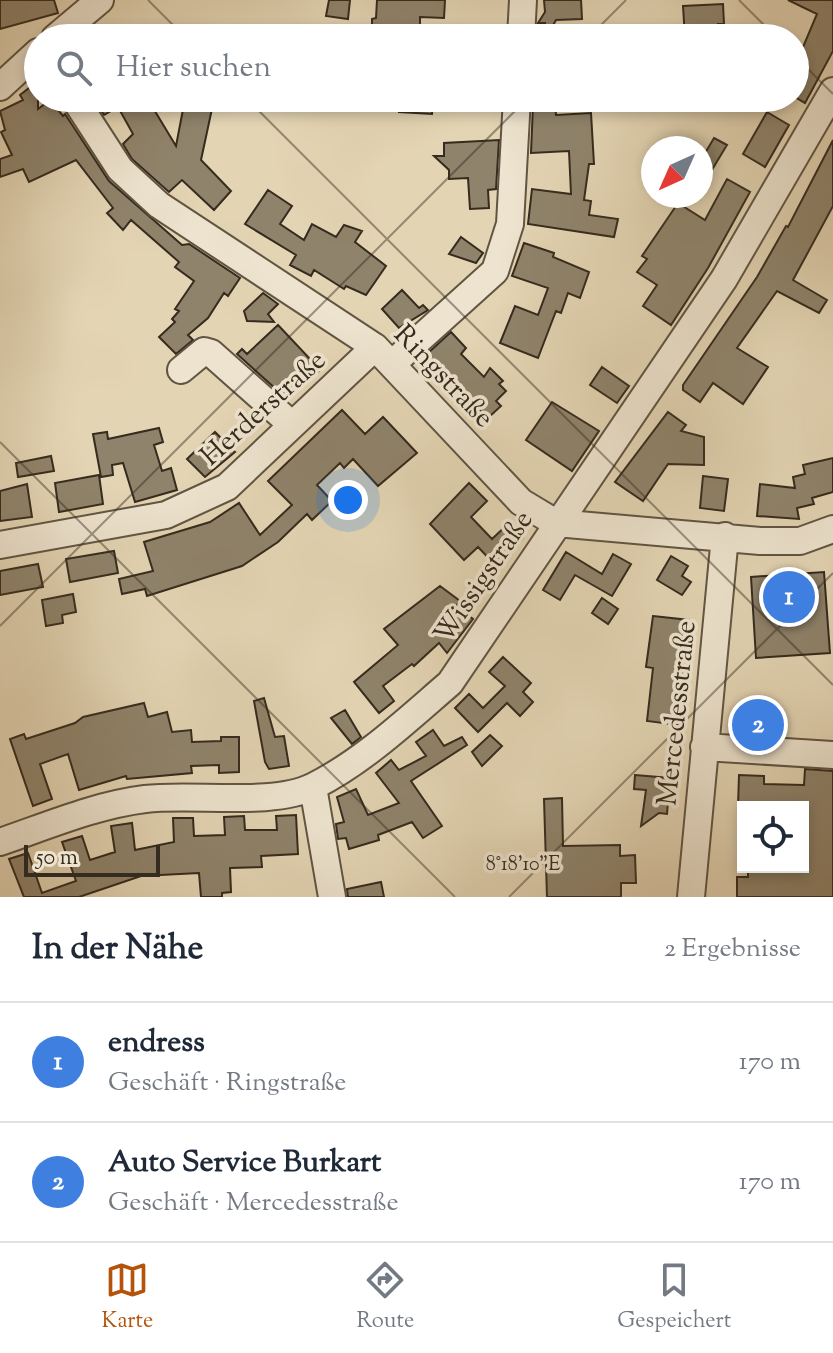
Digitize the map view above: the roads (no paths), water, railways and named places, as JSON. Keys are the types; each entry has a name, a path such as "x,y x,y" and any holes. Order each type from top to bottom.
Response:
{"street":[{"path":"72,24 100,0"},
{"path":"522,24 523,0"},
{"path":"0,87 24,65"},
{"name":"Wissigstraße","path":"0,842 99,809 146,799 268,796 313,787 393,732 450,683 724,279 833,91"},
{"name":"Ringstraße","path":"83,112 120,169 159,205 384,355 521,502 556,523 760,541 800,541 833,529"},
{"name":"Herderstraße","path":"0,545 166,515 227,487 291,424 495,271 510,224 516,112"},
{"path":"181,370 204,351 211,353 291,424"},
{"name":"Mercedesstraße","path":"691,897 725,536"},
{"path":"704,747 833,755"},
{"path":"313,787 332,897"}],"place":[{"name":"endress","path":"789,597"},
{"name":"Auto Service Burkart","path":"758,725"}]}
